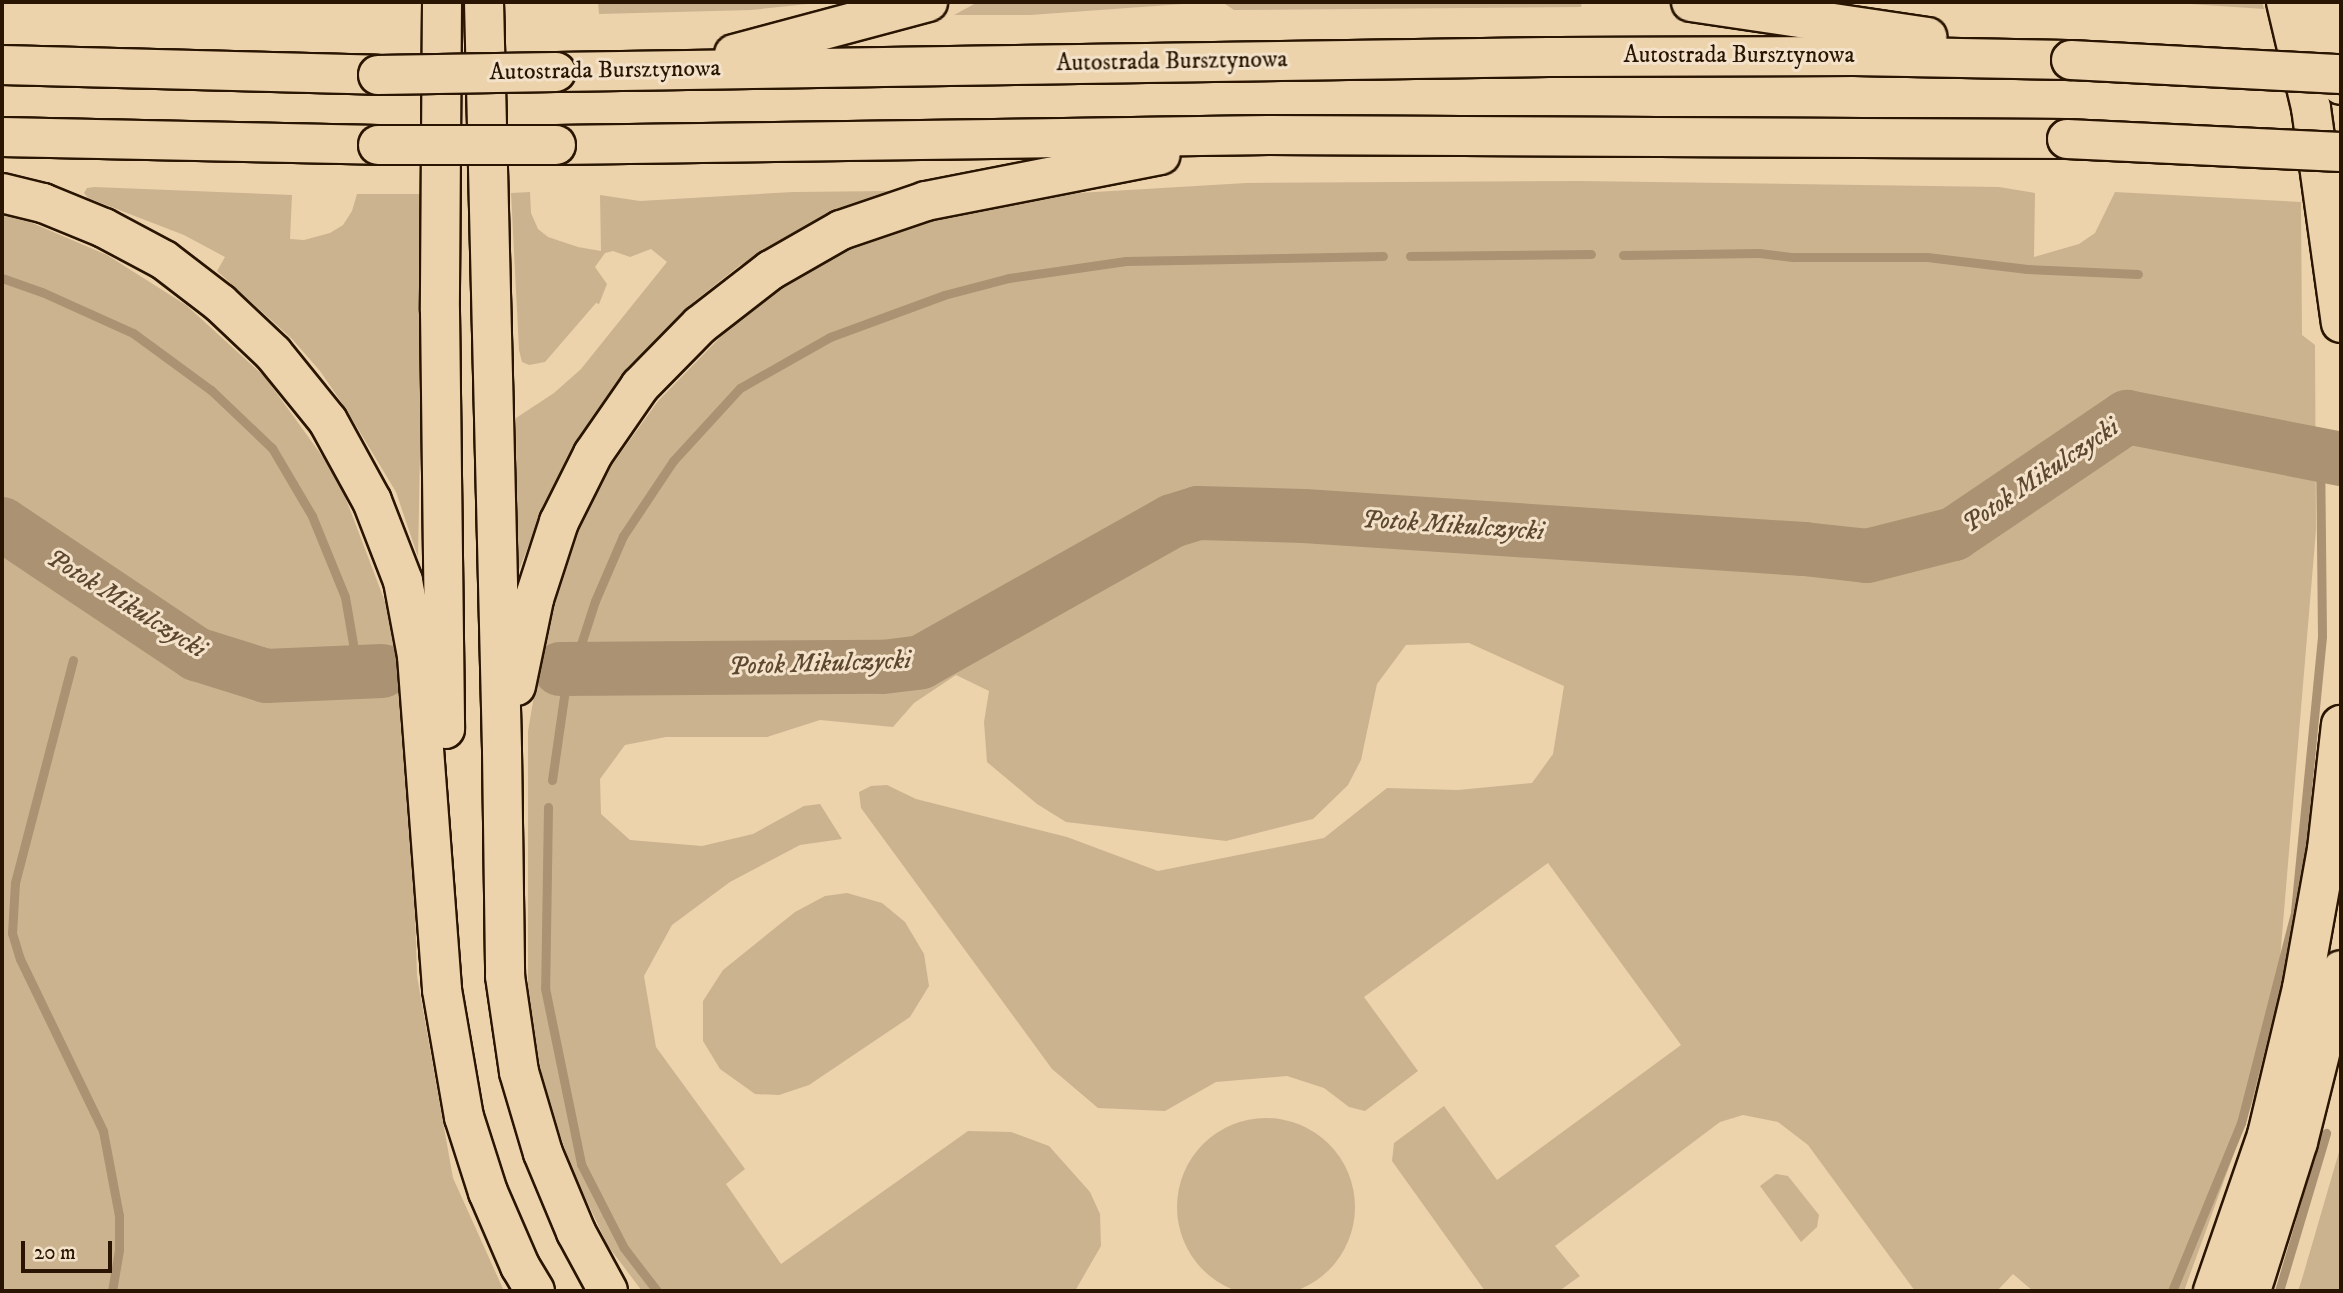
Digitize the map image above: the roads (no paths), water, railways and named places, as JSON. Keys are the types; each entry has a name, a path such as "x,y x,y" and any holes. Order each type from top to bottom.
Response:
{"main road":[{"path":"442,2 440,311 446,681 442,990"},
{"path":"484,2 505,976 519,1072 543,1153 576,1232 608,1291"},
{"path":"675,70 929,2"},
{"path":"1691,2 2071,60"},
{"path":"2286,2 2311,108 2341,323"},
{"path":"2322,2 2341,85"},
{"name":"Autostrada Bursztynowa","path":"2,65 378,75 1563,57 1854,56 2071,60 2341,74"},
{"path":"502,751 534,599 559,522 593,454 640,386 700,325 771,270 841,230 926,201 1269,135"},
{"path":"2,137 379,145 1269,135 2067,139 2341,152"},
{"path":"2,193 43,203 104,228 164,260 220,303 273,353 328,421 372,501 403,581 417,656 442,990 451,1052 468,1129 488,1192 520,1266 535,1291"},
{"path":"2213,1291 2267,1135 2302,988 2327,849 2341,725"},
{"path":"2251,1291 2298,1142 2341,970"}],"waterway":[{"path":"1623,255 1759,253 1793,257 1927,257 2027,269 2138,274"},
{"path":"1410,256 1591,254"},
{"path":"573,669 595,601 623,536 673,461 740,388 830,337 944,295 1009,278 1126,261 1383,256"},
{"path":"2,278 42,292 133,333 211,390 272,448 312,516 345,597 358,672"},
{"name":"Potok Mikulczycki","path":"560,669 883,667 921,662 1172,521 1198,513 1304,516 1804,549 1867,556 1954,534 2127,417 2341,459"},
{"path":"2172,1291 2241,1123 2295,912 2322,636 2320,455"},
{"name":"Potok Mikulczycki","path":"2,524 196,654 266,676 382,671"},
{"path":"73,660 15,883 12,933 20,959 103,1131 119,1216 119,1250 112,1291"},
{"path":"552,780 568,669"},
{"path":"548,807 545,988 581,1164 624,1248 657,1291"},
{"path":"2279,1291 2326,1133"}]}
